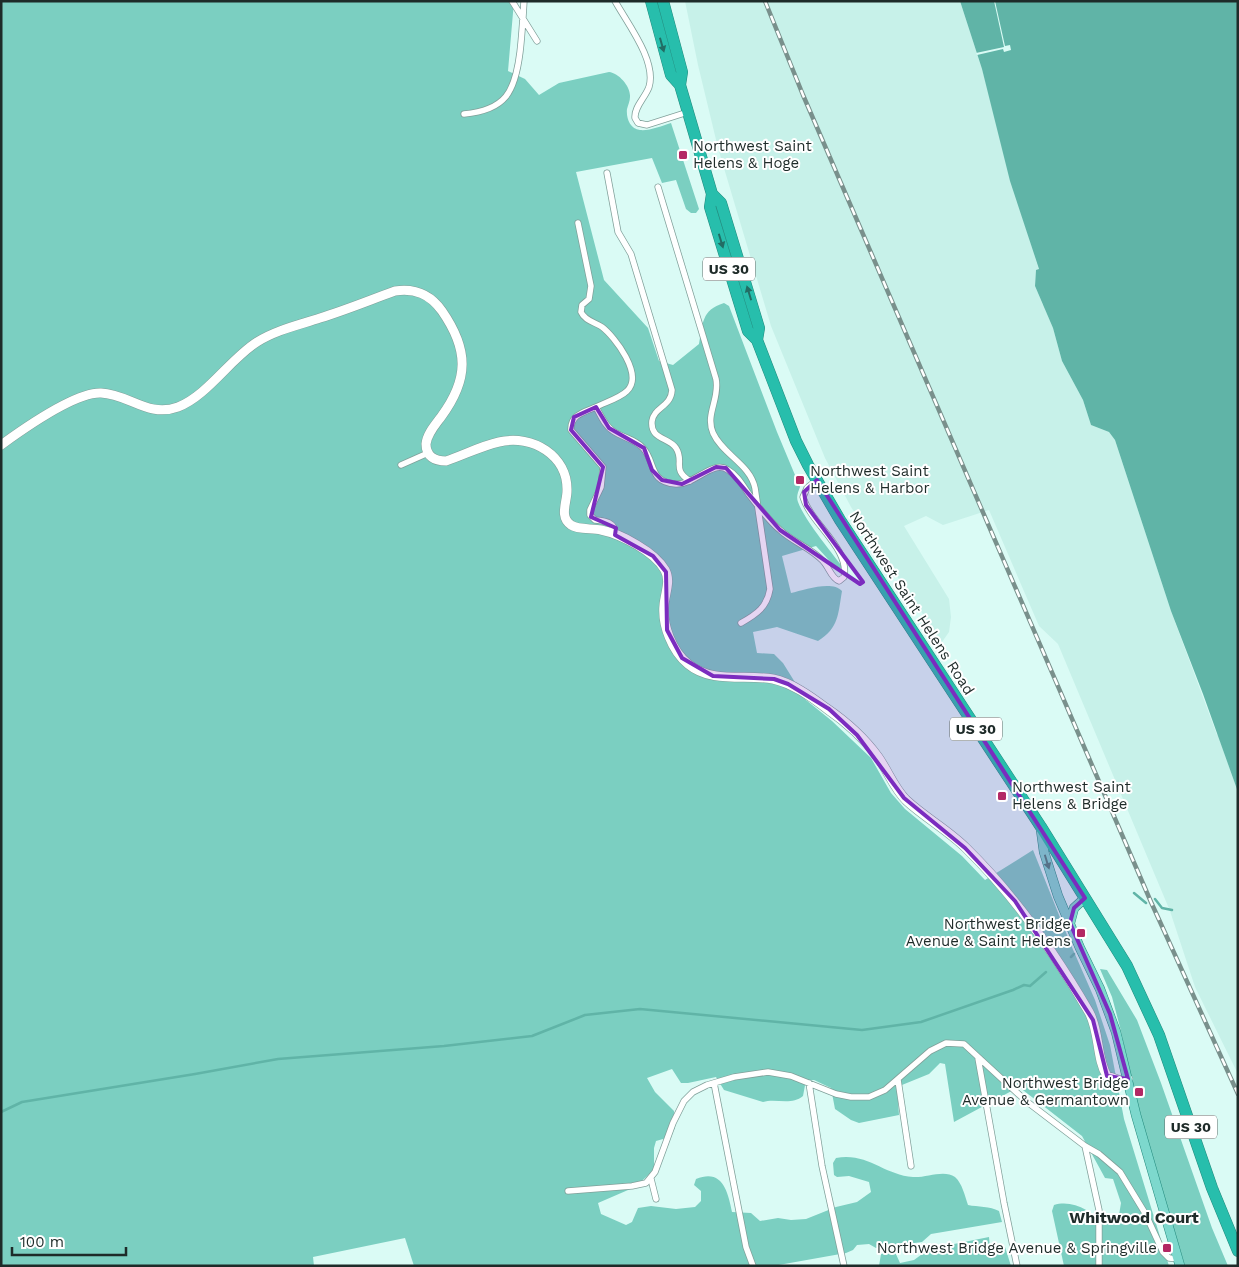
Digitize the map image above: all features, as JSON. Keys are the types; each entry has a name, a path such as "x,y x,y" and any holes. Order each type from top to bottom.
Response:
{"highway":[{"name":"Northwest Saint Helens Road","path":"650,1 671,76 680,85"},
{"name":"Northwest Saint Helens Road","path":"663,1 682,72 680,85 712,194 710,207 748,331 757,340 796,440 817,480 861,552 1041,827 1127,966 1159,1035 1212,1188 1238,1251"}],"main road":[{"path":"1,445 71,402 90,395 100,393 115,396 140,406 154,409 170,409 179,406 204,388 240,354 268,335 395,291 405,289 422,293 438,306 454,334 462,358 462,376 459,387 428,435 426,444 428,453 436,460 446,461 500,441 516,440 535,444 551,454 564,471 568,493 564,512 568,523 575,527 600,530 615,535 653,556 666,572 668,586 664,612 666,630 682,658 689,665 713,676 749,676 774,679 788,684 813,698 858,734 878,757 904,798 944,829 969,852 1015,901 1088,1010 1098,1035 1102,1064 1107,1076 1121,1081 1128,1079"},
{"path":"1041,827 1044,852 1058,896 1110,1014 1136,1115 1179,1262"},
{"path":"1070,923 1074,908 1085,898"}],"street":[{"path":"512,1 537,41"},
{"path":"464,114 480,112 494,107 511,90 518,69 524,1"},
{"path":"614,1 642,49 651,75 643,100 636,109 635,118 638,123 647,125 688,112"},
{"path":"607,173 618,232 631,254 672,390 671,399 653,417 652,428 657,435 676,447 679,456 678,467 680,473 690,481"},
{"path":"658,187 716,379 718,392 711,417 712,431 721,444 750,474 754,484 770,589 767,600 761,610 741,623"},
{"path":"578,222 591,286 589,299 582,305 581,312 584,318 601,326 612,336 628,360 631,373 631,385 628,390 574,417 570,430 603,467 600,487 589,512 595,520 608,522 612,525 615,535"},
{"path":"596,407 609,428 644,448 652,470 662,480 677,484 690,481 712,469 723,466 734,474 758,506 780,530 824,562 835,579 842,580 846,570 844,561 815,520 804,499 804,492 817,480"},
{"path":"400,465 428,453"},
{"path":"568,1191 632,1186 646,1183 659,1163 673,1123 684,1101 693,1092 714,1083 734,1077 768,1072 791,1076 836,1094 851,1097 869,1097 885,1090 930,1051 946,1043 964,1044 1026,1101 1085,1146 1099,1154 1120,1172 1145,1214 1162,1252 1169,1258 1179,1262"},
{"path":"978,1058 1017,1266"},
{"path":"898,1080 911,1166"},
{"path":"714,1083 746,1247 753,1266"},
{"path":"809,1083 822,1166 844,1266"},
{"path":"1085,1146 1099,1210 1099,1266"},
{"path":"651,1178 656,1199"}],"highlighted area":[{"path":"596,407 609,428 644,448 652,470 662,480 682,484 716,467 726,468 780,530 860,584 863,582 806,505 804,492 817,480 1085,898 1074,908 1070,923 1110,1014 1128,1079 1107,1076 1093,1020 1015,901 965,848 904,798 857,735 829,709 788,684 774,679 713,676 682,658 667,630 666,572 653,556 615,535 616,528 591,517 603,467 571,430 574,417"}],"shaded area":[{"path":"1,1 514,1 508,71 525,79 539,95 559,83 609,72 613,73 629,89 630,97 627,116 634,128 647,130 671,123 699,209 696,213 691,213 686,209 676,180 662,183 652,158 576,172 604,280 648,328 659,361 673,365 699,344 704,319 707,314 716,306 724,303 729,306 800,487 797,496 801,509 841,565 841,568 836,568 816,546 782,556 791,593 825,586 837,588 842,591 838,614 834,626 818,641 777,627 753,632 757,653 774,654 783,663 806,700 832,721 871,758 891,793 905,809 962,856 985,880 1033,850 1095,1000 1110,1045 1124,1119 1169,1266 1064,1266 1052,1211 1054,1205 1075,1205 1088,1211 1105,1224 1118,1221 1121,1203 1113,1179 1105,1178 1082,1136 1019,1087 954,1122 945,1064 940,1063 929,1074 897,1087 899,1115 859,1123 835,1109 831,1088 814,1080 806,1080 803,1096 794,1101 763,1102 724,1090 716,1077 681,1083 672,1069 647,1078 655,1092 674,1111 675,1128 670,1137 656,1141 654,1148 654,1170 635,1187 598,1203 601,1214 626,1225 632,1222 638,1208 651,1206 676,1209 695,1207 701,1201 701,1191 694,1185 696,1179 705,1176 718,1179 726,1189 732,1212 751,1213 760,1221 778,1218 791,1220 806,1219 836,1207 857,1202 871,1192 869,1182 849,1176 837,1177 834,1175 833,1163 836,1158 847,1157 857,1158 893,1172 913,1177 940,1174 951,1175 960,1183 968,1205 988,1207 999,1211 1002,1222 931,1234 922,1242 876,1248 869,1244 857,1245 853,1250 846,1253 773,1266 414,1266 405,1238 313,1257 314,1266 1,1266"},
{"path":"685,1 960,1 997,123 1016,118 991,89 990,85 994,84 993,89 1020,118 1030,159 1035,158 1034,154 1039,152 1041,159 1031,162 1035,177 1045,174 1055,210 1046,212 1051,230 1061,228 1062,235 1057,236 1056,232 1052,233 1059,258 1068,256 1070,262 1065,264 1064,260 1060,261 1045,309 1053,328 1062,361 1083,400 1091,425 1109,432 1115,440 1171,611 1217,735 1238,717 1238,726 1220,741 1238,792 1238,1074 1195,987 1170,911 1058,644 1039,626 989,510 943,525 926,516 904,526 949,599 951,617 949,632 942,642 851,507 825,458 771,326 718,148","holes":["1017,121 1033,177 1012,183 998,127","1034,188 1039,204 1041,203 1058,263 1043,305 1035,286 1036,270 1039,270 1015,193"]},
{"path":"960,1 1238,1 1238,792 1171,611 1115,440 1109,432 1091,425 1083,400 1062,361 1053,328 1035,286 1036,270 1039,269 1010,181 982,69"},
{"path":"1100,969 1107,970 1137,1020 1212,1228 1228,1266 1185,1266 1139,1115 1112,997"},
{"path":"989,1237 990,1248 1005,1247 1011,1266 879,1266 881,1254 888,1252 895,1252 900,1263 914,1260 929,1249"}],"pier":[{"path":"994,1 1005,46 1010,45 1011,50 1004,52 1003,49 977,55 976,53 1004,47"}],"waterway":[{"path":"1134,893 1146,903"},
{"path":"1155,899 1162,908 1172,910"},
{"path":"1071,957 1074,954"},
{"path":"1,1112 22,1102 278,1059 444,1046 532,1036 585,1015 640,1009 862,1030 921,1022 1024,985 1030,986 1046,972"}],"railway":[{"path":"765,1 803,95 1151,902 1238,1094"}],"place":[{"name":"Northwest Saint Helens & Hoge","path":"683,155"},
{"name":"Northwest Saint Helens & Harbor","path":"800,480"},
{"name":"Northwest Saint Helens & Bridge","path":"1002,796"},
{"name":"Northwest Bridge Avenue & Saint Helens","path":"1081,933"},
{"name":"Northwest Bridge Avenue & Germantown","path":"1139,1092"},
{"name":"Northwest Bridge Avenue & Springville","path":"1167,1248"}],"district":[{"name":"Whitwood Court","path":"1134,1217"}]}
